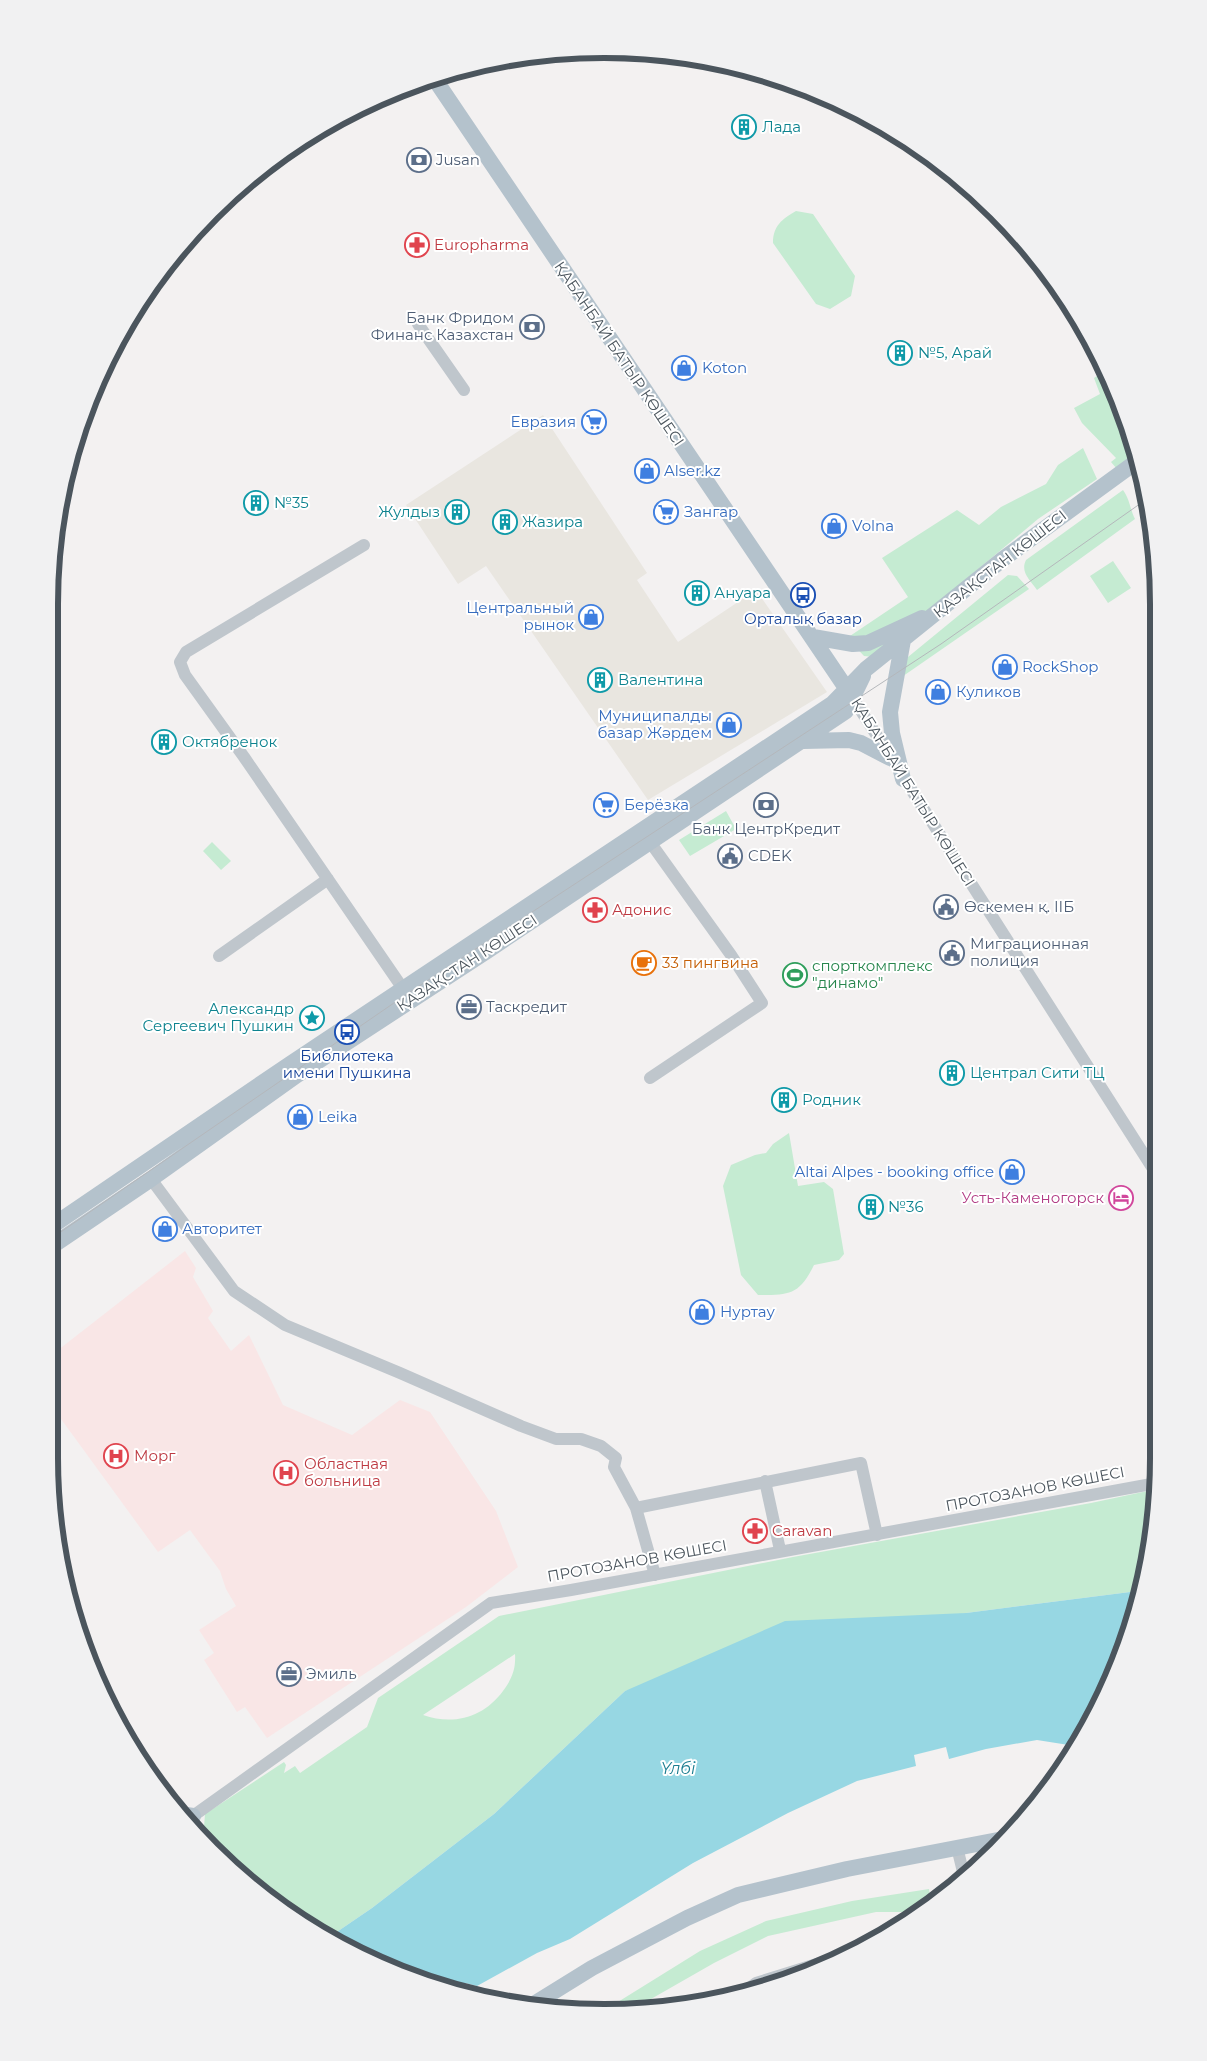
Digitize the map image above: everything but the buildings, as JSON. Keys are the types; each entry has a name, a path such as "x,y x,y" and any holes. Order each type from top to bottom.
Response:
{"main road":[{"name":"ҚАБАНБАЙ БАТЫР КӨШЕСІ","path":"438,83 850,693"},
{"name":"ҚАЗАҚСТАН КӨШЕСІ","path":"645,836 803,741 846,711 850,693 866,669 1002,559 1132,465"},
{"path":"810,632 860,644 868,643 916,620 934,615"},
{"path":"903,640 890,712 892,733 903,779"},
{"name":"ҚАЗАҚСТАН КӨШЕСІ","path":"58,1241 146,1172 407,994 645,836 831,704 850,693"},
{"path":"803,741 849,740 861,743 890,758"},
{"name":"ҚАЗАҚСТАН КӨШЕСІ","path":"58,1223 146,1172"},
{"path":"541,2000 592,1968 686,1918 738,1895 847,1869 992,1842"}],"street":[{"path":"418,324 464,390"},
{"path":"364,545 186,652 180,662 185,675 222,724 407,994"},
{"name":"ҚАБАНБАЙ БАТЫР КӨШЕСІ","path":"850,693 1150,1164"},
{"path":"645,836 732,955 762,1003 650,1078"},
{"path":"220,956 328,879"},
{"path":"146,1172 234,1291 284,1325 521,1426 556,1439 581,1440 601,1446 616,1458 614,1467 636,1508 654,1575"},
{"path":"636,1508 861,1463 877,1535"},
{"path":"765,1481 780,1550"},
{"name":"ПРОТОЗАНОВ КӨШЕСІ","path":"191,1816 491,1602 654,1575 780,1550 877,1535 1149,1483"},
{"path":"957,1848 962,1869"}],"shaded area":[{"name":"Центральный рынок","path":"543,415 647,573 637,580 678,642 756,590 827,692 648,800 486,566 458,584 406,505"},
{"name":"Областная больница","path":"185,1251 196,1268 193,1277 213,1311 208,1318 231,1351 249,1335 283,1405 352,1435 400,1400 430,1412 496,1511 518,1567 466,1607 267,1738 245,1707 237,1712 204,1660 214,1653 199,1630 236,1606 226,1589 220,1571 190,1530 158,1552 58,1415 58,1350"}],"green space":[{"path":"796,211 813,214 855,276 851,296 830,309 816,304 773,243 773,237 779,224"},
{"path":"1099,375 1108,395 1121,428 1130,459 1117,469 1111,462 1116,458 1082,423 1074,408 1100,394 1094,378"},
{"path":"1083,448 1097,479 1038,519 873,657 864,656 847,638 908,597 882,558 957,510 979,525 1001,507 1046,484 1058,465"},
{"path":"1123,490 1135,519 1037,590 1025,572 1024,564 1026,560"},
{"path":"1113,561 1131,588 1108,603 1090,576"},
{"path":"1008,575 1017,576 1029,589 896,681 908,657"},
{"path":"726,811 736,829 690,856 679,840"},
{"path":"212,842 231,861 221,870 203,851"},
{"path":"789,1133 798,1186 824,1182 833,1189 844,1254 839,1260 814,1265 809,1275 798,1288 792,1291 778,1295 758,1295 741,1275 723,1186 731,1165 755,1155 766,1153 773,1144"},
{"path":"1148,1491 1145,1529 1133,1592 966,1613 625,1691 494,1814 372,1908 335,1933 271,1891 243,1868 204,1830 205,1814 284,1762 286,1765 284,1773 295,1766 300,1773 367,1727 378,1698 499,1616 793,1557","holes":["515,1654 513,1674 506,1687 495,1700 478,1713 468,1717 446,1720 423,1715"]},
{"path":"929,1889 930,1895 905,1912 876,1912 768,1936 714,1963 647,2001 616,2003 700,1951 766,1921 852,1901"}],"water":[{"name":"Үлбі","path":"1133,1592 1121,1633 1108,1666 1093,1699 1067,1745 1037,1740 986,1749 949,1759 946,1747 914,1755 916,1766 857,1781 788,1813 693,1863 570,1939 537,1953 477,1986 465,1983 463,1985 428,1975 362,1947 335,1933 372,1908 494,1814 625,1691 785,1621 966,1613"}],"tram line":[{"path":"58,1234 407,994 941,644 1140,504"}],"place":[{"name":"Лада","path":"744,127"},
{"name":"Jusan","path":"419,160"},
{"name":"Europharma","path":"417,245"},
{"name":"Банк Фридом Финанс Казахстан","path":"532,327"},
{"name":"№5, Арай","path":"900,353"},
{"name":"Koton","path":"684,368"},
{"name":"Евразия","path":"594,422"},
{"name":"Alser.kz","path":"647,471"},
{"name":"№35","path":"256,503"},
{"name":"Жулдыз","path":"457,512"},
{"name":"Зангар","path":"666,512"},
{"name":"Жазира","path":"505,522"},
{"name":"Volna","path":"834,526"},
{"name":"Ануара","path":"697,593"},
{"name":"Орталық базар","path":"803,595"},
{"name":"Центральный рынок","path":"591,617"},
{"name":"RockShop","path":"1005,667"},
{"name":"Валентина","path":"600,680"},
{"name":"Куликов","path":"938,692"},
{"name":"Муниципалды базар Жәрдем","path":"729,725"},
{"name":"Октябренок","path":"164,742"},
{"name":"Берёзка","path":"606,805"},
{"name":"Банк ЦентрКредит","path":"766,805"},
{"name":"CDEK","path":"730,856"},
{"name":"Өскемен қ. ІІБ","path":"946,907"},
{"name":"Адонис","path":"595,910"},
{"name":"Миграционная полиция","path":"952,953"},
{"name":"33 пингвина","path":"644,963"},
{"name":"спорткомплекс \"динамо\"","path":"795,975"},
{"name":"Таскредит","path":"469,1007"},
{"name":"Александр Сергеевич Пушкин","path":"312,1018"},
{"name":"Библиотека имени Пушкина","path":"347,1032"},
{"name":"Централ Сити ТЦ","path":"952,1073"},
{"name":"Родник","path":"784,1100"},
{"name":"Leika","path":"300,1117"},
{"name":"Altai Alpes - booking office","path":"1012,1172"},
{"name":"Усть-Каменогорск","path":"1121,1198"},
{"name":"№36","path":"871,1207"},
{"name":"Авторитет","path":"165,1229"},
{"name":"Нуртау","path":"702,1312"},
{"name":"Морг","path":"116,1456"},
{"name":"Областная больница","path":"286,1473"},
{"name":"Caravan","path":"755,1531"},
{"name":"Эмиль","path":"289,1674"}]}
